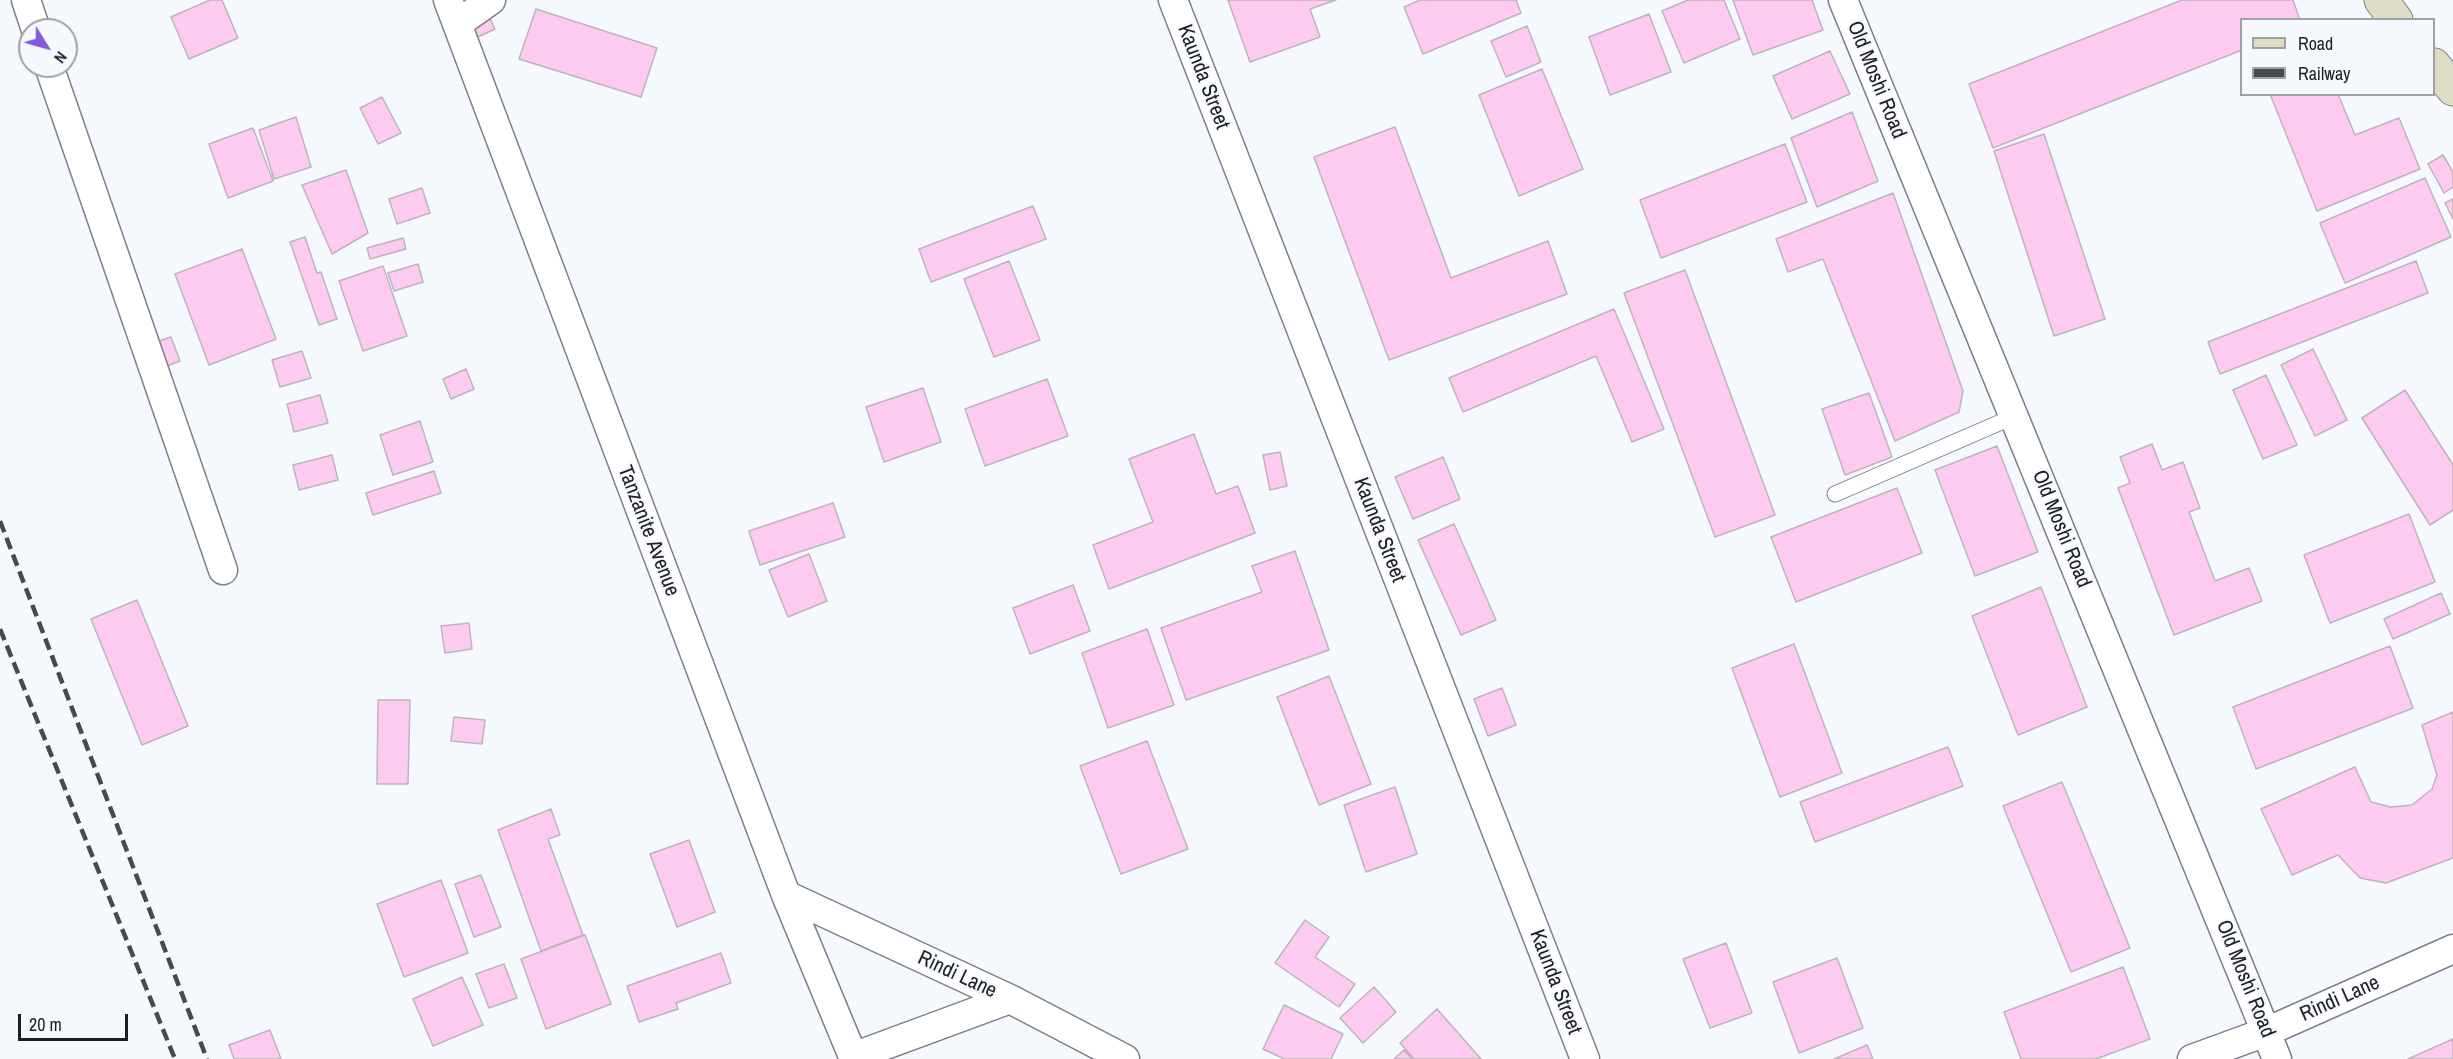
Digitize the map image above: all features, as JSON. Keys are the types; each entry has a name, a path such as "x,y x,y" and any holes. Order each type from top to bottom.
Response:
{"main road":[{"path":"2380,0 2394,18"},
{"path":"2435,67 2453,89"}],"street":[{"path":"26,0 32,18"},
{"path":"452,12 491,0"},
{"name":"Kaunda Street","path":"1173,0 1585,1059"},
{"name":"Old Moshi Road","path":"1843,0 2277,1059"},
{"name":"Tanzanite Avenue","path":"452,12 786,895 854,1058"},
{"path":"53,78 223,570"},
{"name":"Rindi Lane","path":"786,895 1010,999 1125,1059"},
{"name":"Rindi Lane","path":"2192,1059 2266,1032 2453,949"},
{"path":"854,1058 1010,999"}],"lane":[{"path":"1835,494 2014,416"}],"building":[{"path":"210,0 222,0 238,38 189,59 171,17"},
{"path":"460,0 481,0 495,29 478,37"},
{"path":"1228,0 1336,0 1310,9 1320,37 1250,62"},
{"path":"1420,0 1516,0 1521,13 1423,54 1404,7"},
{"path":"1688,0 1724,0 1740,39 1684,63 1662,11"},
{"path":"1733,0 1812,0 1823,30 1753,55"},
{"path":"2182,0 2293,0 2299,18 2240,18 2240,51 1993,148 1969,84"},
{"path":"536,9 657,48 641,97 519,59"},
{"path":"1649,14 1671,72 1610,95 1589,37"},
{"path":"1527,26 1541,62 1506,77 1491,41"},
{"path":"1830,51 1850,94 1792,119 1773,76"},
{"path":"1542,69 1583,169 1519,196 1479,95"},
{"path":"2271,96 2339,96 2355,135 2399,118 2420,169 2317,211"},
{"path":"382,97 401,133 378,144 360,108"},
{"path":"1852,112 1878,181 1817,207 1791,138"},
{"path":"296,117 311,167 274,179 259,130"},
{"path":"1395,127 1451,278 1548,241 1567,294 1389,360 1314,157"},
{"path":"253,128 273,181 228,198 209,144"},
{"path":"2044,134 2105,319 2054,336 1994,151"},
{"path":"1785,144 1807,202 1661,258 1640,200"},
{"path":"2443,155 2453,172 2453,187 2444,193 2428,164"},
{"path":"346,170 368,233 332,254 302,185"},
{"path":"2425,178 2451,237 2345,283 2320,223"},
{"path":"422,188 430,213 397,224 389,199"},
{"path":"1893,193 1963,391 1959,412 1895,441 1823,259 1788,272 1776,239"},
{"path":"2453,199 2453,219 2445,203"},
{"path":"1033,206 1046,239 931,282 919,249"},
{"path":"305,237 317,273 321,272 337,319 319,325 290,242"},
{"path":"403,238 406,249 370,259 367,248"},
{"path":"242,249 276,339 209,365 175,274"},
{"path":"1009,261 1040,340 994,357 964,279"},
{"path":"2416,261 2428,293 2220,374 2208,342"},
{"path":"418,264 423,282 394,291 388,273"},
{"path":"383,266 407,336 363,351 339,281"},
{"path":"1685,270 1775,515 1715,537 1624,293"},
{"path":"1614,309 1664,429 1632,442 1596,356 1463,412 1449,378"},
{"path":"171,337 180,361 162,368 153,343"},
{"path":"2313,349 2347,420 2315,436 2281,365"},
{"path":"302,351 311,378 280,387 272,360"},
{"path":"466,369 474,389 451,399 443,379"},
{"path":"2266,375 2297,445 2263,459 2233,390"},
{"path":"1047,379 1068,436 985,466 965,409"},
{"path":"923,388 941,442 884,462 866,407"},
{"path":"2405,390 2453,465 2453,510 2430,525 2362,418"},
{"path":"1869,393 1892,457 1845,475 1822,409"},
{"path":"320,395 328,423 294,432 287,404"},
{"path":"420,421 433,462 393,475 380,435"},
{"path":"1194,434 1216,494 1238,486 1255,533 1109,589 1093,545 1153,522 1129,459"},
{"path":"2152,444 2162,470 2183,462 2200,508 2189,512 2215,581 2249,568 2262,601 2174,635 2118,488 2130,483 2120,457"},
{"path":"1997,446 2038,552 1975,576 1935,470"},
{"path":"1280,452 1287,486 1270,490 1263,455"},
{"path":"332,455 338,480 299,490 293,465"},
{"path":"1443,457 1460,499 1413,519 1395,477"},
{"path":"434,471 441,493 373,515 366,493"},
{"path":"1897,488 1922,553 1796,602 1771,537"},
{"path":"833,503 845,537 760,565 749,531"},
{"path":"2409,514 2435,582 2330,623 2304,555"},
{"path":"1454,524 1496,620 1461,635 1418,540"},
{"path":"1295,551 1329,650 1186,700 1161,628 1262,592 1252,566"},
{"path":"809,554 827,601 788,617 769,570"},
{"path":"1073,585 1090,631 1030,654 1013,608"},
{"path":"2041,587 2087,707 2018,735 1972,616"},
{"path":"2441,593 2450,614 2393,639 2384,619"},
{"path":"137,600 188,726 142,745 91,619"},
{"path":"469,623 472,649 445,653 441,626"},
{"path":"1147,629 1174,705 1108,728 1082,653"},
{"path":"1794,644 1842,773 1780,797 1732,668"},
{"path":"2390,646 2413,708 2256,769 2233,707"},
{"path":"1329,676 1371,784 1319,805 1277,697"},
{"path":"1502,688 1516,725 1488,736 1474,699"},
{"path":"378,700 410,700 408,784 377,784"},
{"path":"2453,712 2453,858 2386,883 2360,878 2338,855 2292,875 2261,809 2355,767 2371,802 2391,807 2412,805 2432,789 2437,775 2422,725"},
{"path":"454,717 485,720 482,744 451,741"},
{"path":"1147,741 1188,849 1121,874 1080,766"},
{"path":"1948,747 1963,786 1815,842 1800,802"},
{"path":"2062,782 2130,948 2071,972 2003,806"},
{"path":"1395,787 1417,854 1366,872 1344,805"},
{"path":"551,809 560,835 548,839 583,935 541,951 498,830"},
{"path":"689,840 715,912 677,927 650,854"},
{"path":"481,875 501,927 474,937 455,884"},
{"path":"441,880 468,953 404,977 377,904"},
{"path":"1305,920 1329,937 1315,957 1355,984 1339,1007 1275,963"},
{"path":"585,935 611,1004 546,1029 521,959"},
{"path":"1726,943 1752,1013 1710,1028 1683,959"},
{"path":"721,953 731,983 676,1003 678,1009 639,1022 627,986"},
{"path":"1837,958 1863,1028 1799,1053 1773,982"},
{"path":"504,964 517,998 489,1008 476,974"},
{"path":"2123,967 2150,1039 2096,1059 2021,1059 2004,1012"},
{"path":"462,977 483,1025 433,1046 413,999"},
{"path":"1374,987 1396,1012 1363,1043 1340,1018"},
{"path":"1284,1005 1343,1034 1331,1059 1284,1059 1263,1049"},
{"path":"1437,1009 1481,1059 1414,1059 1400,1043"},
{"path":"270,1030 281,1059 234,1059 229,1045"},
{"path":"2453,1039 2453,1059 2408,1059"},
{"path":"1867,1045 1873,1059 1834,1059"},
{"path":"1404,1050 1412,1059 1394,1059"}],"railway":[{"path":"0,521 207,1059"},
{"path":"0,629 175,1059"}]}
